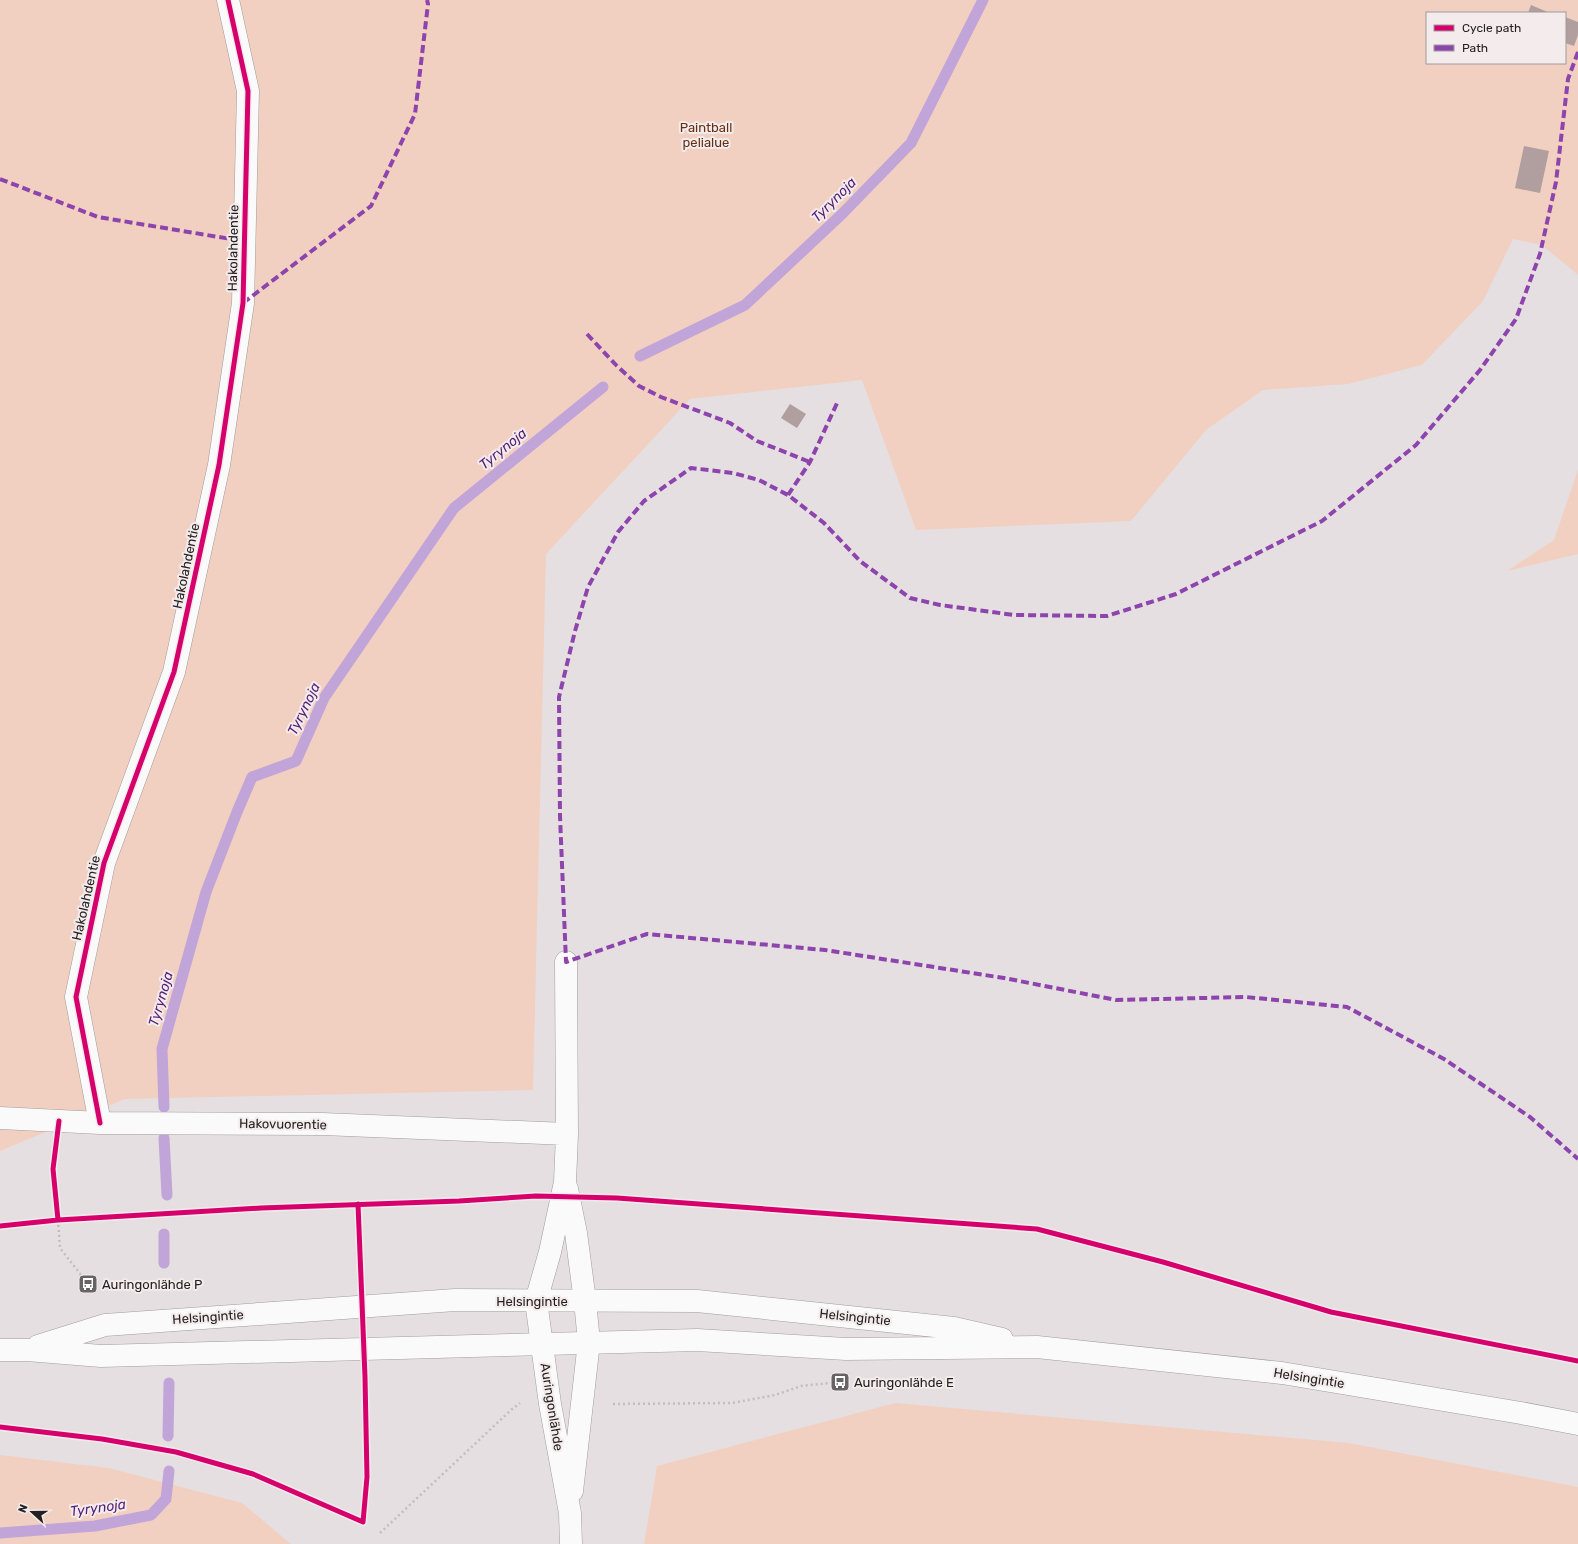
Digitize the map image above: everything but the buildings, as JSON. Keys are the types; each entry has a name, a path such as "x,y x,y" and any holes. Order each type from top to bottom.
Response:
{"street":[{"name":"Hakolahdentie","path":"100,1122 76,997 104,863 174,672 219,465 243,303 248,91 228,0"},
{"path":"536,1301 550,1252 565,1182 567,1134 566,962"},
{"name":"Hakovuorentie","path":"0,1118 100,1122 323,1124 567,1134"},
{"path":"565,1182 576,1233 585,1301"},
{"name":"Helsingintie","path":"27,1350 105,1324 455,1300 697,1301 954,1328 1037,1347"},
{"name":"Auringonlähde","path":"536,1301 550,1404 570,1513"},
{"name":"Auringonlähde","path":"571,1544 570,1513 589,1342 585,1301"},
{"name":"Helsingintie","path":"0,1350 27,1350 101,1356 697,1340 846,1349 1037,1347 1282,1373 1578,1424"}],"path":[{"path":"57,1212 60,1248 88,1284"},
{"path":"50,1221 65,1219"},
{"path":"374,1529 385,1537"}],"green space":[{"name":"Paintball pelialue","path":"0,0 1578,0 1578,275 1542,245 1513,239 1483,301 1422,365 1348,384 1263,390 1206,430 1131,521 916,530 862,380 690,399 546,554 533,1090 125,1099 0,1151"},
{"path":"1578,470 1578,554 1507,571 1554,540"},
{"path":"895,1403 1349,1443 1578,1487 1578,1544 644,1544 657,1466"},
{"path":"0,1455 109,1468 242,1503 291,1544 0,1544"}],"waterway":[{"name":"Tyrynoja","path":"640,356 745,305 842,214 911,143 983,0"},
{"name":"Tyrynoja","path":"164,1107 162,1049 206,892 252,777 296,761 324,698 454,508 603,387"},
{"path":"164,1138 167,1195"},
{"path":"164,1234 164,1263"},
{"path":"168,1436 169,1383"},
{"name":"Tyrynoja","path":"0,1533 95,1526 151,1515 166,1499 169,1471"}],"marked path":[{"path":"243,303 371,206 415,114 428,4 427,0"},
{"path":"1578,52 1568,79 1556,182 1540,254 1516,319 1480,370 1416,445 1322,521 1176,594 1107,616 1014,615 940,605 910,598 860,561 824,523 788,495 759,480 733,473 691,468 644,501 618,532 588,587 575,631 559,697 560,816 566,962 647,934 825,950 1004,978 1116,1000 1246,997 1347,1007 1444,1059 1530,1117 1578,1159"},
{"path":"0,179 98,217 243,241"},
{"path":"587,334 617,366 639,386 661,397 730,423 757,441 810,462"},
{"path":"788,495 810,462 838,401"}],"cycle path":[{"path":"100,1123 76,997 104,863 174,672 219,465 243,303 248,91 228,0"},
{"path":"58,1220 53,1169 59,1121"},
{"path":"0,1226 58,1220 261,1208 459,1201 536,1196 617,1198 1037,1229 1163,1262 1331,1312 1578,1361"},
{"path":"0,1427 102,1439 176,1452 253,1474 363,1522 367,1477 365,1377 358,1204"}],"place":[{"name":"Auringonlähde P","path":"88,1284"},
{"name":"Auringonlähde E","path":"840,1382"}]}
